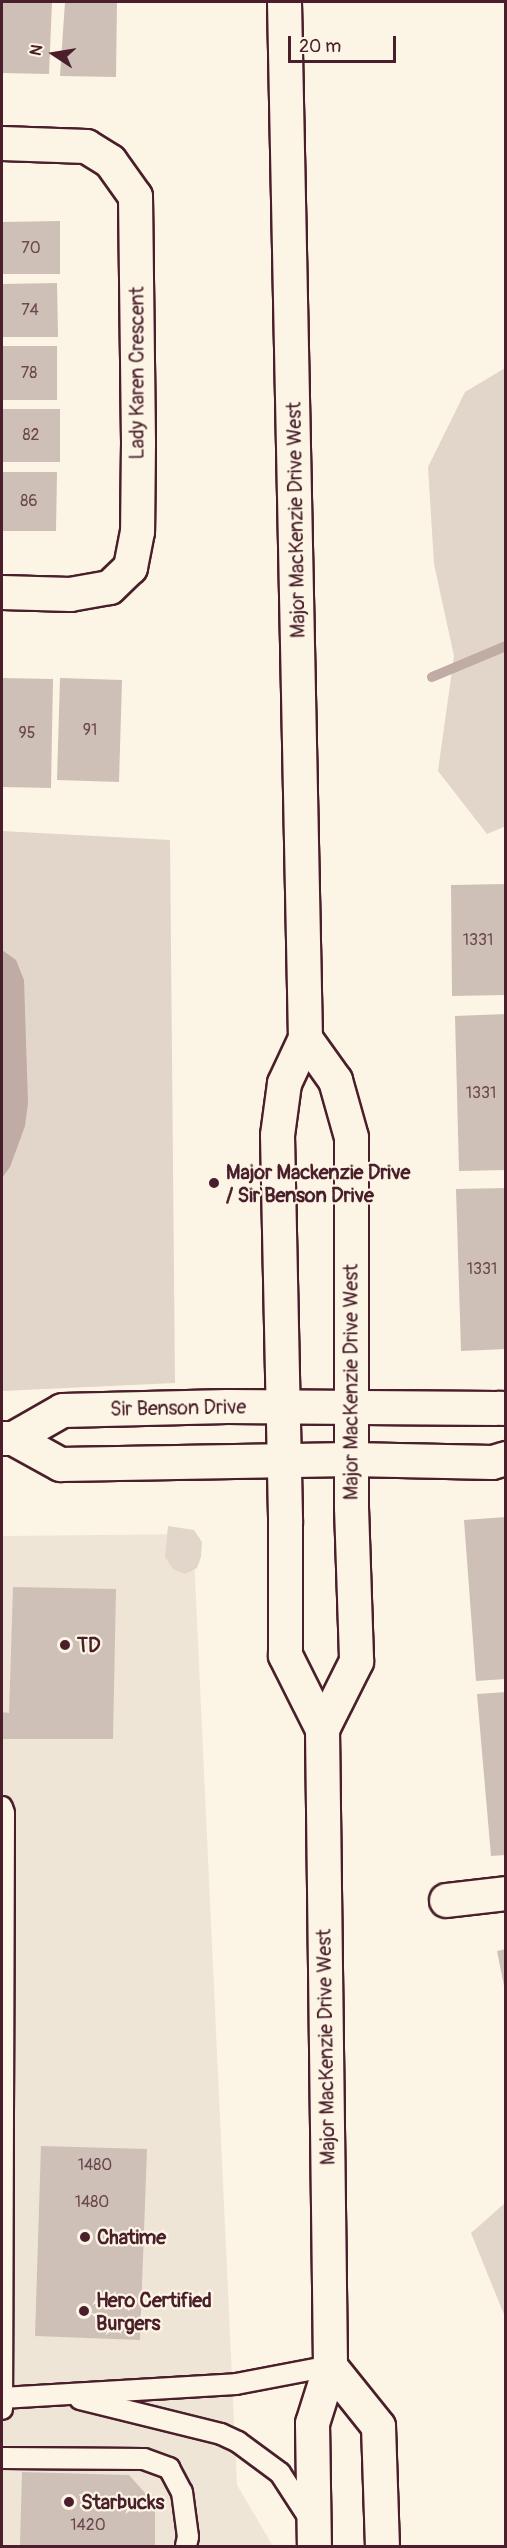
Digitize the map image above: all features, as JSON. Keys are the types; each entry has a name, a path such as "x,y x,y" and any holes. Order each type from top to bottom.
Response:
{"main road":[{"name":"Major MacKenzie Drive West","path":"284,2 305,1038 284,1083 277,1135 285,1655 322,1729 330,2366 312,2423 314,2536"},
{"name":"Lady Karen Crescent","path":"2,143 86,146 110,160 135,196 138,442 137,531 130,567 109,587 70,594 2,592"},
{"name":"Major MacKenzie Drive West","path":"305,1038 335,1080 351,1137 350,1408 356,1661 322,1729"},
{"name":"Sir Benson Drive","path":"7,1438 62,1410 282,1407 506,1408"},
{"name":"Sir Benson Drive","path":"7,1438 60,1464 283,1459 492,1462 506,1458"},
{"path":"446,1900 506,1893"},
{"path":"330,2366 378,2426 382,2547"}],"lane":[{"path":"3,1810 2,2402 60,2394 236,2384 330,2366"},
{"path":"60,2394 221,2434 238,2442 280,2473 314,2536"},
{"path":"2,2458 144,2459 169,2468 182,2492 188,2537 186,2547"}],"shaded area":[{"path":"505,368 506,826 487,834 438,771 454,656 434,564 428,467 465,392"},
{"path":"2,831 170,840 175,1383 2,1391"},
{"path":"2,950 16,960 24,980 28,1103 25,1126 10,1167 2,1178"},
{"path":"168,1526 194,1530 202,1542 201,1557 197,1568 185,1574 173,1569 165,1557"},
{"path":"193,1534 237,2485 273,2546 2,2546 2,1536"},
{"path":"505,2203 505,2317 471,2233"}],"building":[{"path":"2,2 52,2 49,74 2,73"},
{"path":"65,2 117,2 116,77 60,76"},
{"path":"60,221 60,274 2,274 2,222"},
{"path":"57,283 58,337 2,337 2,284"},
{"path":"2,346 57,346 57,400 2,400"},
{"path":"2,409 60,409 60,462 2,462"},
{"path":"2,472 57,472 56,531 2,531"},
{"path":"2,678 53,679 51,788 2,787"},
{"path":"60,678 122,680 119,782 57,780"},
{"path":"506,884 506,995 452,996 451,885"},
{"path":"506,1014 506,1170 459,1171 455,1016"},
{"path":"506,1188 506,1349 461,1351 456,1189"},
{"path":"506,1517 506,1679 476,1681 464,1520"},
{"path":"13,1587 116,1589 113,1739 2,1739 2,1712 9,1713"},
{"path":"506,1692 506,1855 491,1856 477,1694"},
{"path":"506,1949 506,1986 504,1986 497,1951"},
{"path":"41,2146 147,2149 140,2340 35,2336"},
{"path":"22,2472 129,2475 155,2504 155,2546 20,2546"}],"waterway":[{"path":"432,677 506,646"}],"place":[{"name":"Major Mackenzie Drive / Sir Benson Drive","path":"214,1183"},
{"name":"TD","path":"65,1645"},
{"name":"Chatime","path":"85,2237"},
{"name":"Hero Certified Burgers","path":"84,2311"},
{"name":"Starbucks","path":"69,2502"}]}
